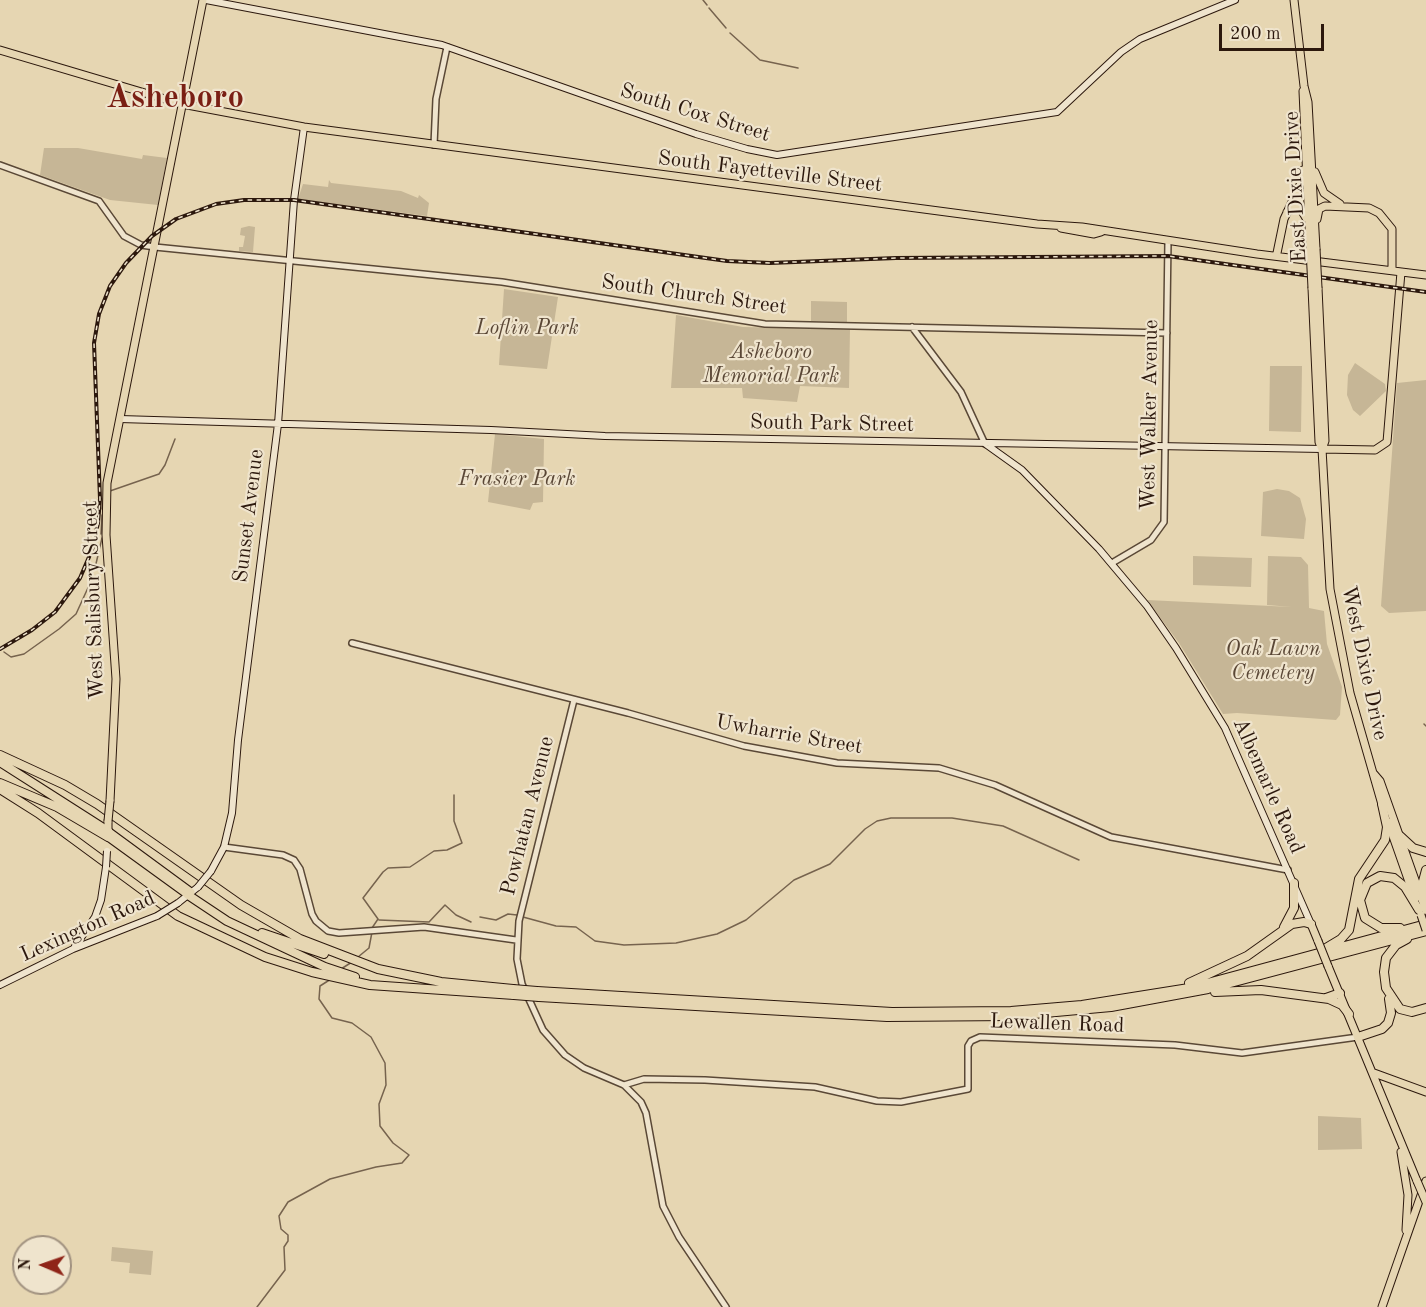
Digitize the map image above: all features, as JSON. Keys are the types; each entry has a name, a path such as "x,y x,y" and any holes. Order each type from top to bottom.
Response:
{"highway":[{"path":"0,755 55,780 97,804 269,923 300,939 378,969"},
{"path":"0,762 108,834"},
{"path":"0,783 57,807 108,834"},
{"path":"0,789 38,813 159,904 214,935 265,957 312,972 397,988 514,992 931,1018 1060,1012 1238,989 1336,1001 1349,1014"},
{"path":"1303,958 1333,945 1349,930 1359,879 1386,838 1382,804"},
{"path":"1400,836 1413,848 1426,852"},
{"path":"1423,911 1423,881 1426,870"},
{"path":"1423,911 1405,887 1391,877 1373,878 1362,891 1361,910 1372,924 1390,928 1423,929"},
{"path":"1282,930 1294,908 1294,883"},
{"path":"192,891 219,912 270,936 378,969 441,982 514,992"},
{"path":"192,891 226,921 325,967 397,988"},
{"path":"1161,993 1232,965 1282,930 1298,922 1311,924"},
{"path":"538,994 923,1013 1046,1008 1161,993 1218,981 1423,929"},
{"path":"1358,1037 1382,1029 1389,1021 1391,1011 1383,968 1387,955 1396,945 1423,929"},
{"path":"1174,996 1423,929"},
{"path":"1386,988 1400,1010 1413,1012 1426,1008"},
{"path":"1322,999 1340,993"}],"main road":[{"name":"South Cox Street","path":"204,0 447,46 720,142 758,152 788,155 1056,111 1121,52 1140,39 1235,0"},
{"name":"West Salisbury Street","path":"74,949 95,917 106,877 116,679 106,510 108,477 204,0"},
{"name":"East Dixie Drive","path":"1294,0 1304,86 1315,288"},
{"name":"South Fayetteville Street","path":"0,50 182,104 304,128 1082,230 1094,234 1099,231 1168,241"},
{"name":"Sunset Avenue","path":"192,891 211,871 224,847 232,813 238,740 278,424 294,200 304,128"},
{"path":"1308,157 1324,193 1344,206"},
{"path":"1277,253 1287,213 1300,185 1308,157"},
{"path":"1287,213 1296,206 1302,208 1312,231"},
{"path":"1312,231 1321,207 1344,206 1374,210 1383,216 1392,229 1392,268"},
{"path":"1168,241 1426,274"},
{"path":"1254,252 1322,259 1326,262"},
{"path":"1368,267 1372,265 1426,274"},
{"name":"South Park Street","path":"120,419 491,429 604,436 1375,450 1384,446 1390,429 1401,272"},
{"name":"West Dixie Drive","path":"1315,288 1319,442 1323,449 1329,569 1335,621 1351,697 1382,804 1423,911"},
{"name":"Albemarle Road","path":"985,444 1007,457 1031,478 1112,563 1173,642 1216,712 1294,883 1426,1202"},
{"name":"West Dixie Drive","path":"1374,774 1380,781 1400,836 1423,911 1423,929"},
{"path":"108,834 192,891"},
{"name":"Lexington Road","path":"0,985 74,949 157,916 192,891"},
{"path":"1374,1073 1425,1090"},
{"path":"1397,1132 1407,1181 1405,1242"},
{"path":"1385,1307 1426,1181"},
{"path":"1385,1307 1426,1188"}],"street":[{"path":"434,145 436,99 447,46"},
{"name":"South Church Street","path":"0,165 99,201 124,236 141,245 502,282 765,324 1167,333"},
{"name":"West Walker Avenue","path":"1112,563 1151,540 1161,529 1165,512 1168,241"},
{"path":"912,327 961,392 985,444"},
{"name":"Uwharrie Street","path":"352,643 574,700 720,741 818,760 857,765 939,768 995,785 1111,837 1288,870"},
{"name":"Powhatan Avenue","path":"574,700 522,907 516,940 522,984 543,1030 576,1063 624,1085"},
{"path":"224,847 289,857 300,868 312,914 322,927 339,933 424,927 516,940"},
{"name":"Lewallen Road","path":"624,1085 644,1079 705,1080 814,1087 877,1101 901,1102 969,1089 968,1046 971,1041 980,1037 1175,1045 1245,1053 1358,1037"},
{"path":"624,1085 641,1102 646,1113 663,1206 726,1307"}],"green space":[{"path":"44,148 78,148 142,159 143,155 167,158 158,205 110,200 40,175"},
{"path":"329,180 331,183 401,191 418,198 419,195 429,203 427,216 298,199 303,184 328,187"},
{"path":"255,227 253,252 239,251 239,247 243,247 245,236 240,235 241,228"},
{"name":"Loflin Park","path":"504,289 558,297 547,369 499,365"},
{"path":"811,301 847,302 847,322 811,321"},
{"name":"Asheboro Memorial Park","path":"676,315 743,327 850,329 849,388 800,386 797,402 743,398 742,388 671,388"},
{"path":"1355,363 1385,384 1386,391 1360,416 1353,410 1347,395 1348,375"},
{"path":"1270,366 1302,366 1301,432 1269,431"},
{"path":"1426,380 1426,611 1389,613 1381,606 1397,383"},
{"name":"Frasier Park","path":"495,434 544,439 543,502 533,503 530,510 488,502"},
{"path":"1277,489 1289,491 1300,498 1306,519 1304,539 1261,536 1263,492"},
{"path":"1193,556 1252,558 1251,587 1193,585"},
{"name":"Oak Lawn Cemetery","path":"1268,556 1301,557 1308,565 1309,608 1324,611 1327,644 1342,687 1340,715 1336,720 1223,714 1179,643 1147,600 1292,607 1267,605"},
{"path":"1318,1116 1361,1118 1362,1149 1318,1150"},
{"path":"112,1247 153,1251 151,1275 129,1273 130,1263 111,1261"}],"waterway":[{"path":"703,0 707,5"},
{"path":"709,8 726,28"},
{"path":"730,33 760,60 798,68"},
{"path":"110,491 159,474 175,439"},
{"path":"102,509 104,495"},
{"path":"101,534 102,515"},
{"path":"95,568 102,538"},
{"path":"4,652 11,657 24,654 59,629 76,614 92,579"},
{"path":"372,928 378,919 363,898 383,872 388,868 410,867 434,851 447,850 462,843 454,821 454,795"},
{"path":"523,917 556,926 576,927 595,941 624,945 676,943 717,934 746,920 794,880 830,864 865,829 877,821 891,818 952,818 1003,826 1079,860"},
{"path":"379,920 429,922 445,905 456,915 471,922"},
{"path":"480,917 496,920 508,914 517,915"},
{"path":"358,957 369,948 372,932"},
{"path":"341,969 352,962"},
{"path":"257,1307 285,1270 284,1247 288,1241 288,1235 281,1229 279,1216 288,1202 330,1179 402,1163 409,1155 393,1143 380,1126 379,1104 386,1085 385,1063 371,1037 352,1023 332,1018 319,999 320,986 331,979"}],"railway":[{"path":"0,649 32,630 55,612 80,578 92,550 100,499 94,343 99,314 110,286 126,263 152,236 176,219 216,204 244,200 294,200 727,261 770,263 896,258 1168,256 1426,292"}],"district":[{"name":"Asheboro","path":"175,98"}]}
